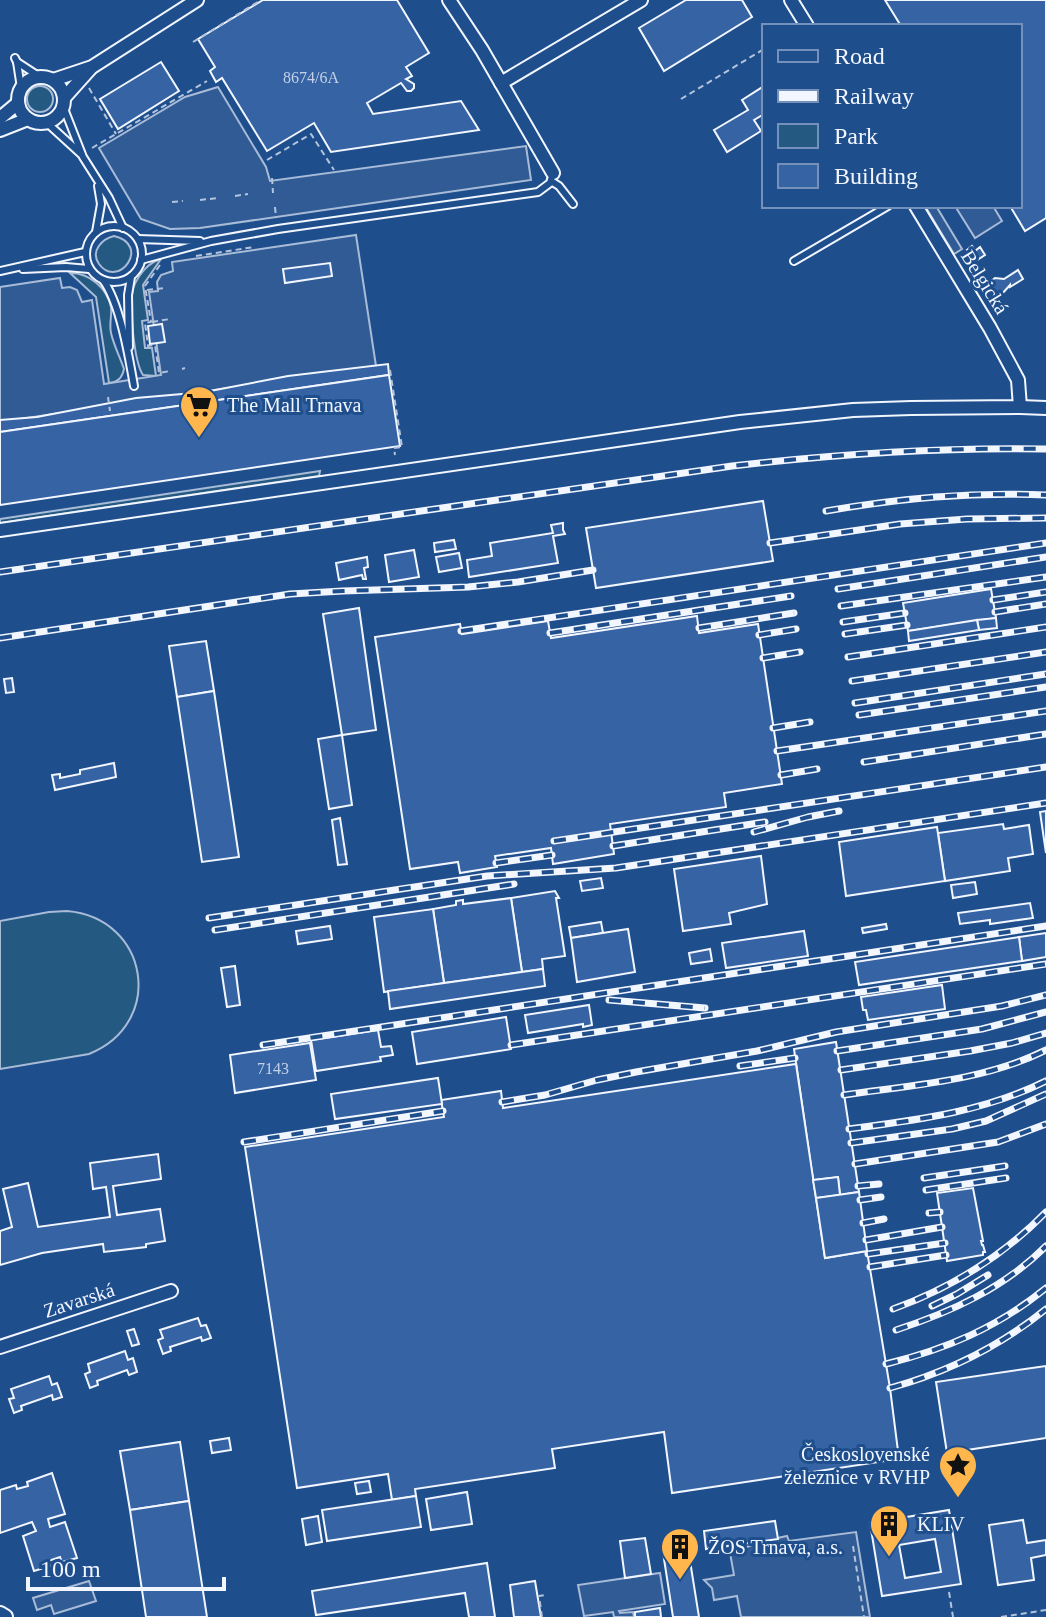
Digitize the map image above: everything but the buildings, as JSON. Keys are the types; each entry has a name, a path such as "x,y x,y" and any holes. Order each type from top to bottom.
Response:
{"street":[{"path":"92,67 63,102 57,117 40,123 28,119 21,112 18,103 21,88 29,80 40,77 53,80 92,67 197,0"},
{"path":"449,0 482,50 552,177"},
{"path":"501,83 641,0"},
{"path":"791,0 806,24"},
{"path":"53,80 60,88 63,102"},
{"path":"0,118 18,103"},
{"path":"0,130 28,119"},
{"name":"Belgická","path":"917,208 1018,380 1020,407"},
{"path":"0,530 740,422 853,410 1046,408"},
{"name":"Zavarská","path":"0,1347 171,1291"},
{"path":"0,1614 5,1617"}],"lane":[{"path":"21,88 16,60 40,77"},
{"path":"63,102 83,157 109,198 123,228"},
{"path":"46,122 83,157"},
{"path":"141,260 211,241 278,229 538,192 552,177 573,204"},
{"path":"97,182 101,204 96,232 85,252 86,261 112,296 134,386"},
{"path":"866,208 871,216"},
{"path":"794,261 885,208"},
{"path":"96,232 109,227 123,228 138,239 141,247 141,260 131,277 120,282 103,280"},
{"path":"138,239 211,241"},
{"path":"4,270 85,252"},
{"path":"4,270 89,269"},
{"path":"129,359 128,295 131,277"}],"path":[{"path":"193,42 261,0"},
{"path":"681,99 762,50"},
{"path":"92,148 207,81"},
{"path":"87,84 116,134"},
{"path":"267,160 311,134 334,170"},
{"path":"265,190 272,190 272,178"},
{"path":"235,196 248,194"},
{"path":"200,200 218,198"},
{"path":"172,202 183,201"},
{"path":"275,207 277,223"},
{"path":"194,256 254,247"},
{"path":"151,322 145,286 164,261"},
{"path":"146,291 165,288"},
{"path":"170,319 145,323 148,346 155,345 159,373 170,371"},
{"path":"390,370 402,447 394,448 395,455"},
{"path":"108,397 110,411"},
{"path":"853,1546 864,1617"},
{"path":"949,1592 953,1617"},
{"path":"542,1617 539,1596 545,1595"},
{"path":"1001,1617 1046,1610"}],"green space":[{"path":"40,86 49,90 53,99 49,108 40,112 31,108 27,99 31,90"},
{"path":"114,236 125,241 131,256 122,269 115,272 107,271 99,264 96,255 102,243"},
{"path":"161,259 143,285 148,320 142,321 145,348 152,348 156,376 143,375 135,345 132,294 142,273"},
{"path":"70,273 91,279 102,288 109,300 111,333 124,369 115,382 109,383 96,297"},
{"path":"320,471 319,476 0,523 0,519"},
{"path":"67,911 95,918 116,932 130,951 138,974 137,997 130,1020 114,1039 89,1054 0,1069 0,921"}],"shaded area":[{"path":"218,87 266,167 270,181 526,146 531,180 200,228 170,229 141,219 99,148 185,97"},
{"path":"926,208 937,208 962,249 954,254"},
{"path":"956,208 994,208 1002,221 975,238"},
{"path":"356,235 376,366 0,422 0,287 60,278 62,288 77,290 82,302 92,300 104,384 161,375 149,292 158,291 157,282 161,275 173,271 172,262"},
{"path":"856,1532 870,1617 741,1617 737,1596 714,1600 712,1588 704,1580 734,1575 730,1553 764,1541 787,1536 789,1541"},
{"path":"660,1573 665,1604 619,1611 633,1612 634,1617 614,1617 613,1612 584,1616 578,1585"},
{"path":"89,1581 96,1601 54,1614 51,1605 37,1610 33,1598"}],"railway":[{"path":"0,572 732,466 889,452 1046,449"},
{"path":"826,511 936,497 1046,495"},
{"path":"770,543 900,524 1046,518"},
{"path":"461,631 1046,543"},
{"path":"838,589 1046,557"},
{"path":"0,638 290,594 468,587 593,570"},
{"path":"841,606 1046,577"},
{"path":"993,600 1046,592"},
{"path":"550,633 791,596"},
{"path":"995,612 1046,604"},
{"path":"699,628 794,613"},
{"path":"843,622 905,613"},
{"path":"845,634 907,625"},
{"path":"848,657 1046,627"},
{"path":"759,635 796,629"},
{"path":"763,658 800,652"},
{"path":"852,681 1046,652"},
{"path":"855,703 1046,674"},
{"path":"859,715 1046,687"},
{"path":"777,751 1046,711"},
{"path":"773,728 810,722"},
{"path":"864,762 1046,734"},
{"path":"554,841 1046,767"},
{"path":"781,775 817,769"},
{"path":"209,918 487,876 616,868 1046,803"},
{"path":"754,832 839,811"},
{"path":"613,846 765,822"},
{"path":"496,863 552,855"},
{"path":"215,930 514,884"},
{"path":"263,1045 1046,926"},
{"path":"511,1045 1046,964"},
{"path":"502,1102 836,1032 1002,1006 1046,995"},
{"path":"609,1000 705,1008"},
{"path":"837,1051 982,1029 1046,1012"},
{"path":"841,1070 970,1051 1046,1033"},
{"path":"844,1095 973,1075 998,1069 1046,1050"},
{"path":"740,1066 795,1058"},
{"path":"849,1129 974,1107 1023,1092 1046,1081"},
{"path":"851,1143 952,1129 986,1121 1046,1094"},
{"path":"244,1142 443,1111"},
{"path":"855,1164 998,1142 1046,1124"},
{"path":"924,1178 1005,1166"},
{"path":"926,1190 1006,1178"},
{"path":"858,1186 879,1184"},
{"path":"860,1200 881,1197"},
{"path":"929,1213 940,1212"},
{"path":"893,1309 956,1281 975,1269 1012,1243 1046,1212"},
{"path":"863,1223 884,1219"},
{"path":"866,1240 942,1227"},
{"path":"868,1254 945,1243"},
{"path":"896,1330 976,1297 1013,1274 1046,1246"},
{"path":"870,1267 946,1255"},
{"path":"932,1306 988,1275"},
{"path":"886,1364 929,1351 990,1326 1046,1288"},
{"path":"890,1388 972,1357 1046,1309"}],"place":[{"name":"The Mall Trnava","path":"199,439"},
{"name":"Československé železnice v RVHP","path":"958,1499"},
{"name":"KLIV","path":"889,1558"},
{"name":"ŽOS Trnava, a.s.","path":"680,1581"}]}
